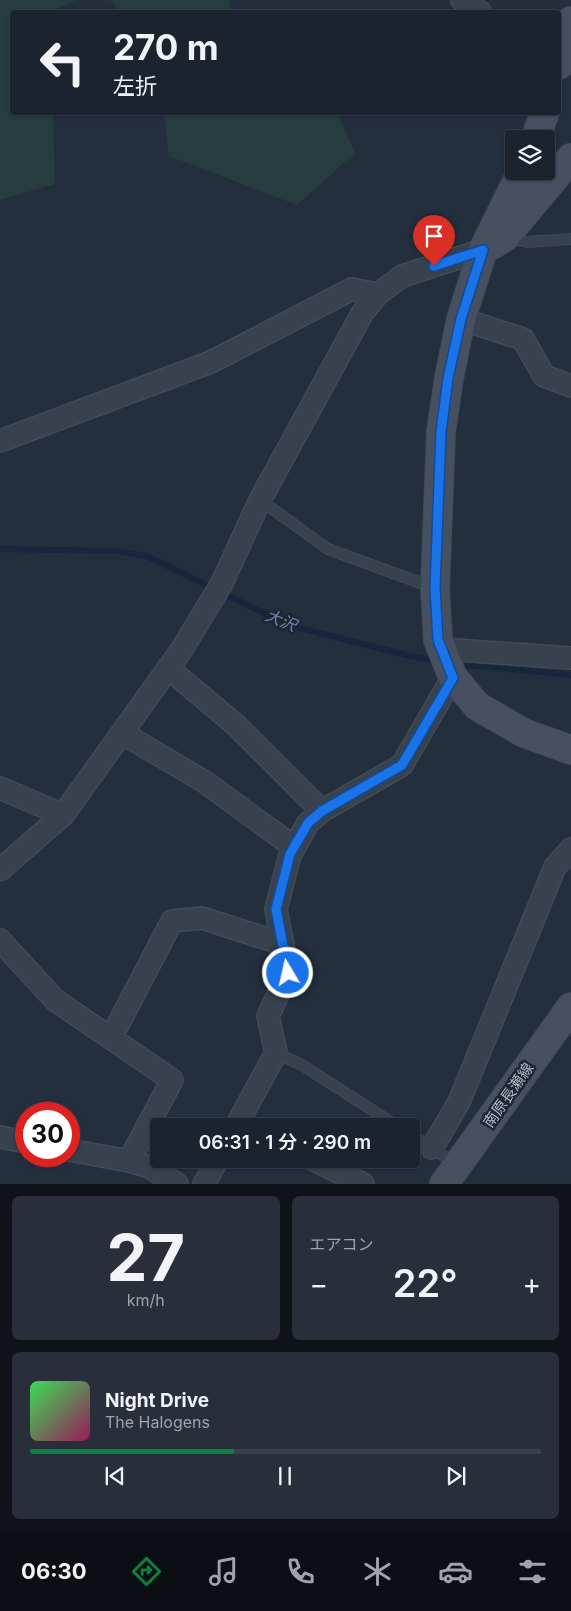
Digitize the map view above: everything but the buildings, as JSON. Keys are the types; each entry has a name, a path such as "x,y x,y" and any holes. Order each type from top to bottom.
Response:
{"street":[{"path":"462,0 477,10"},
{"path":"561,58 571,21"},
{"path":"538,130 544,115"},
{"path":"0,870 63,815 168,668 222,583 260,500 363,312 378,294 402,276 494,244 571,158"},
{"path":"519,180 494,244 461,319 448,378 441,432 435,588 438,640 453,678 477,706 524,733 571,750"},
{"path":"0,441 211,362 352,289 378,294"},
{"path":"461,319 523,340 544,376 571,386"},
{"path":"442,649 571,658"},
{"path":"168,668 237,726 322,811"},
{"path":"242,1118 276,1053 268,1016 288,973 276,909 290,854 308,823 322,811 402,765 453,678"},
{"path":"122,733 205,782 294,847"},
{"path":"0,788 63,815"},
{"path":"432,1148 459,1102 555,867 571,849"},
{"path":"111,1038 172,921 202,918 283,944"},
{"path":"0,940 56,1000 172,1080 129,1161"},
{"name":"南原長瀬線","path":"451,1174 571,1007"},
{"path":"0,1136 15,1139"},
{"path":"80,1152 129,1161 149,1167 177,1184"},
{"path":"204,1184 213,1168"},
{"path":"330,1168 363,1184"}],"lane":[{"path":"494,244 571,239"},
{"path":"260,500 328,549 435,588"},
{"path":"276,1053 302,1065 385,1118"},
{"path":"420,1141 432,1148 451,1174"}],"green space":[{"path":"0,0 76,0 54,10 10,10 10,115 53,115 55,184 0,200"},
{"path":"110,0 229,0 232,10 118,10"},
{"path":"164,115 336,115 339,117 355,153 297,205 169,156"}],"waterway":[{"name":"大沢","path":"0,549 117,551 147,556 288,625 406,655 438,661"},
{"name":"大沢","path":"455,664 571,675"}],"route":[{"path":"288,973 276,909 290,854 308,823 322,811 402,765 453,678 438,640 435,588 441,432 448,378 461,319 483,250 434,266"}]}
